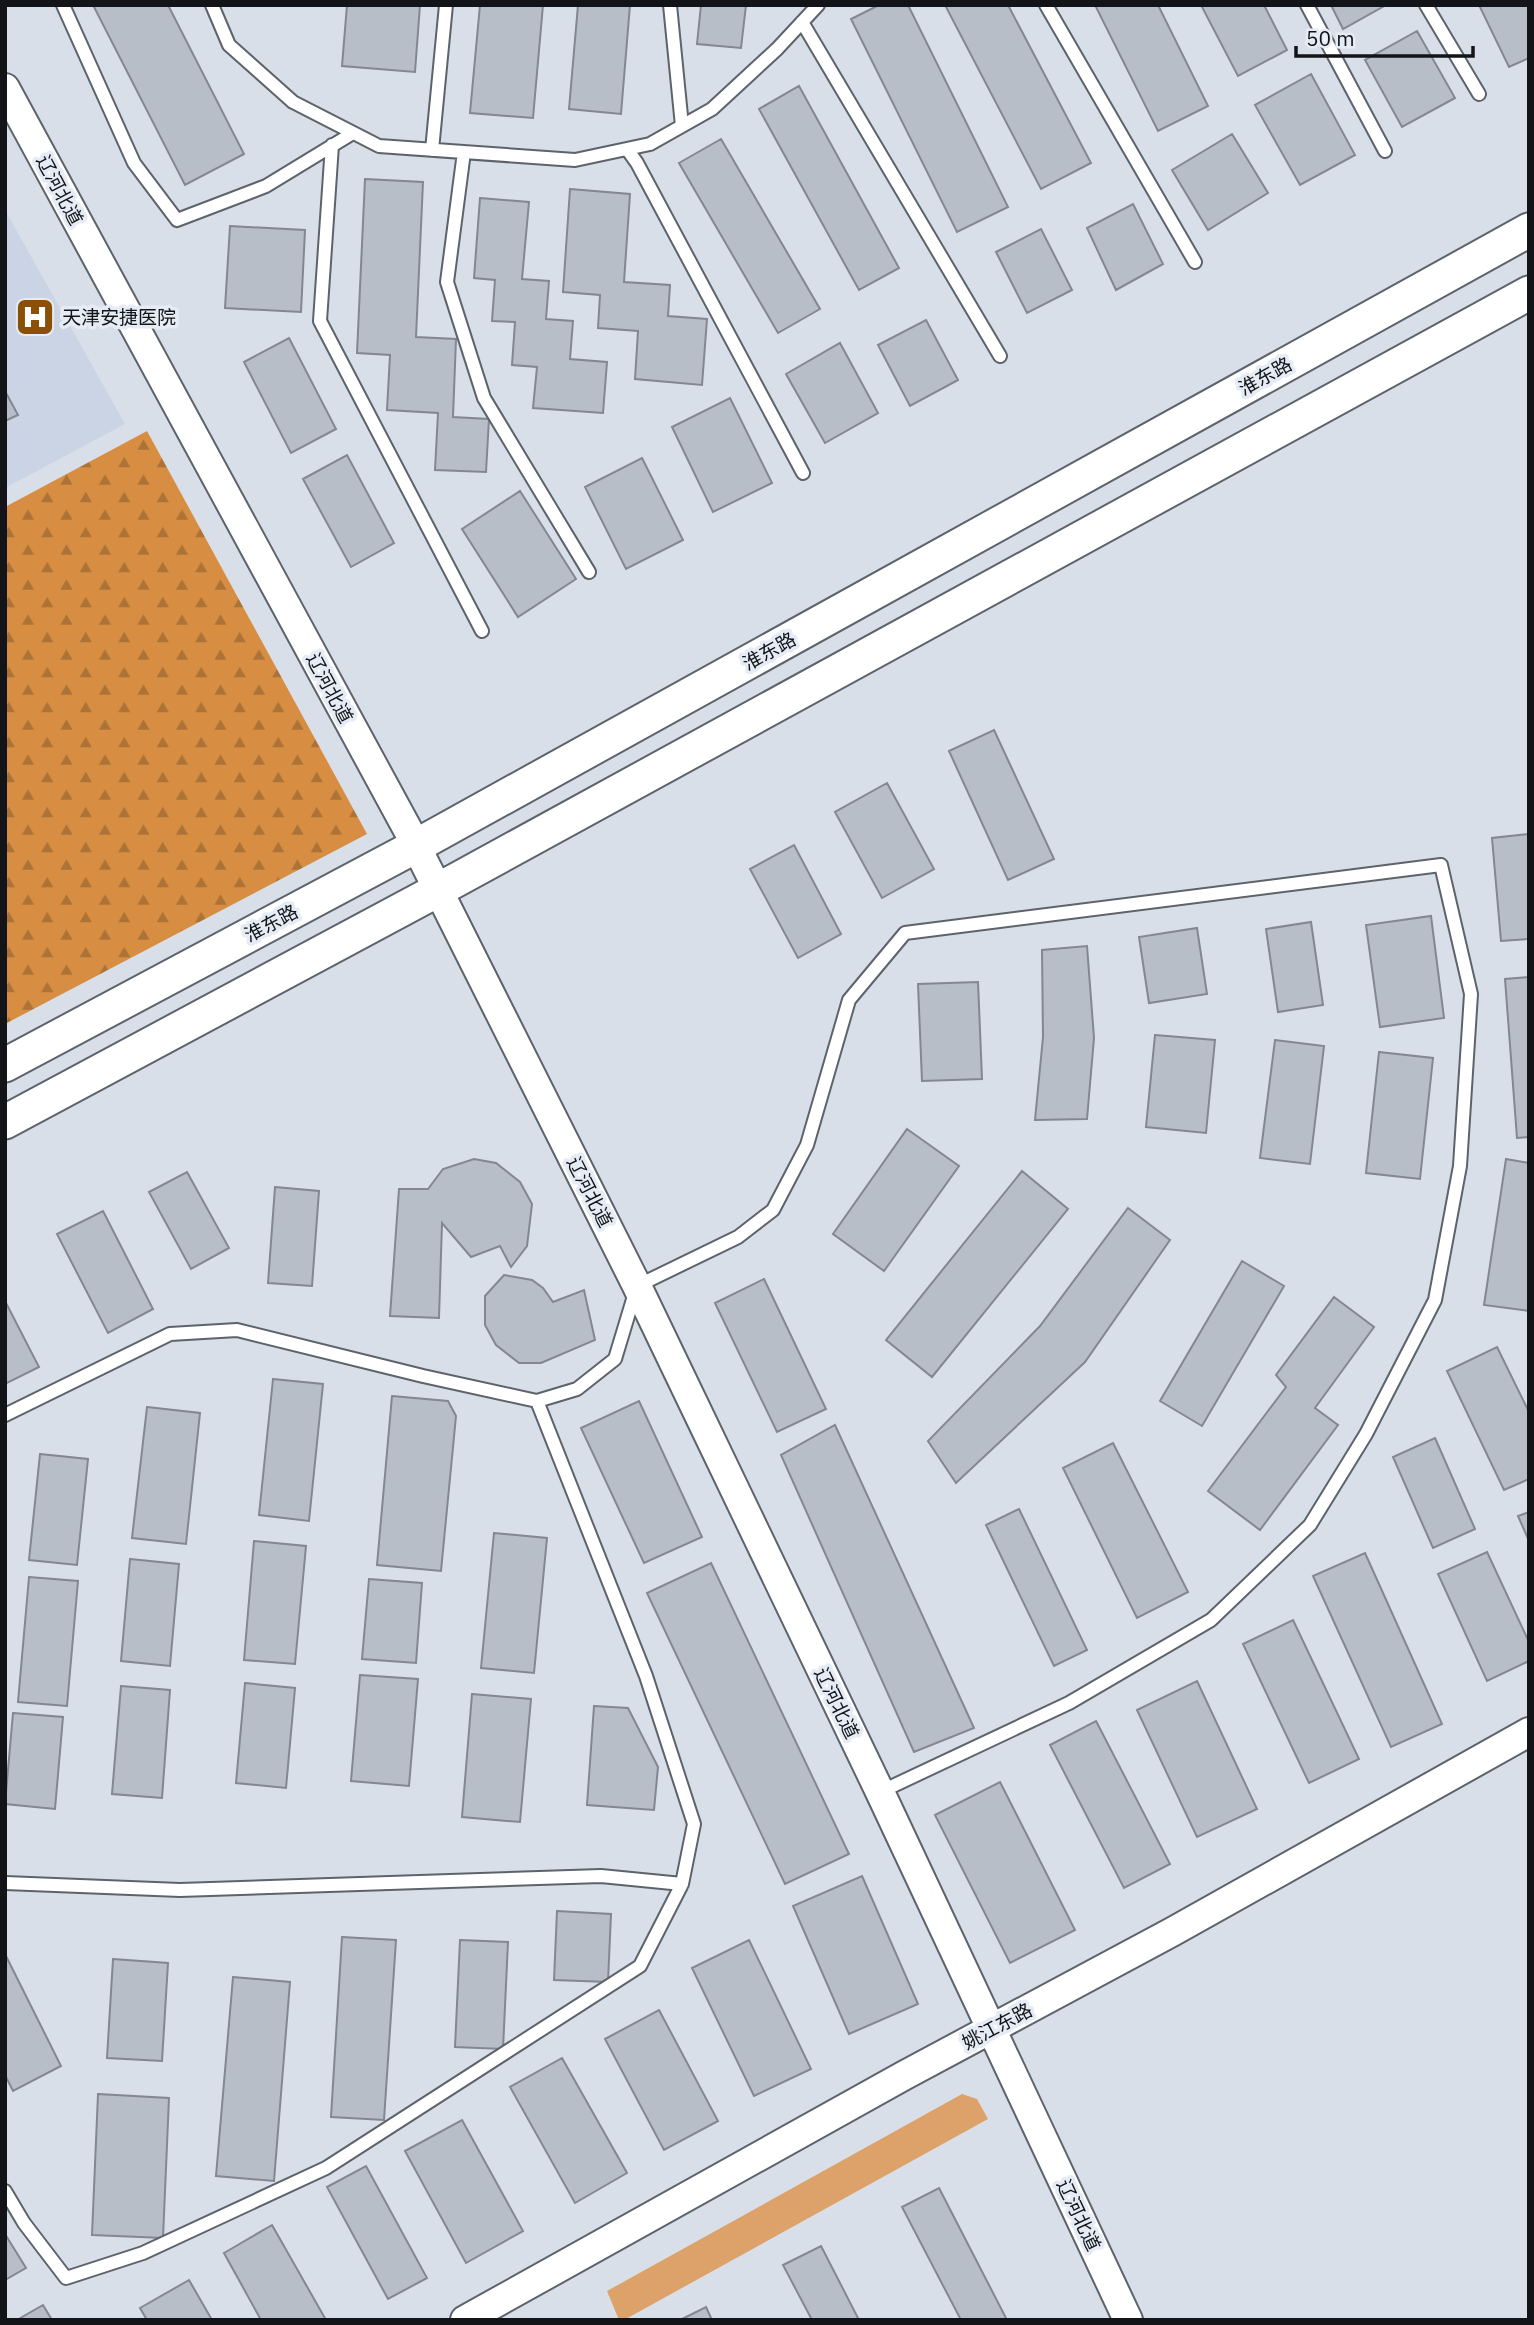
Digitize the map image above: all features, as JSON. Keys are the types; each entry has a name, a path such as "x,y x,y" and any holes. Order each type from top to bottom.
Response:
{"main road":[{"name":"淮东路","path":"5,1065 416,846 1529,230"},
{"path":"5,1122 438,890 1529,293"}],"street":[{"name":"辽河北道","path":"5,88 416,846 637,1286 880,1792 1128,2320"},
{"name":"姚江东路","path":"494,2320 995,2036 1172,1932 1529,1732"},
{"name":"姚江东路","path":"465,2320 995,2036 1296,1883 1529,1751"}],"lane":[{"path":"63,5 134,163 177,220 266,186 353,133"},
{"path":"212,5 229,45 293,102 379,146 575,160 650,144 712,109 777,49 818,5"},
{"path":"432,150 446,5"},
{"path":"670,5 682,126"},
{"path":"1045,5 1195,262"},
{"path":"1307,5 1385,151"},
{"path":"1426,5 1479,94"},
{"path":"802,22 1000,356"},
{"path":"332,145 320,321 482,631"},
{"path":"627,149 803,474"},
{"path":"464,152 447,282 484,398 589,572"},
{"path":"5,1415 170,1334 237,1330 537,1401 577,1389 615,1360 637,1286 738,1237 773,1210 807,1144 849,1000 905,933 1441,865 1471,993 1460,1166 1436,1300 1366,1434 1310,1525 1211,1620 1069,1703 880,1792"},
{"path":"5,2191 24,2223 66,2278 143,2253 326,2168 640,1966 682,1884 694,1824 646,1676 537,1401"},
{"path":"5,1883 180,1890 601,1877 682,1884"}],"shaded area":[{"name":"天津安捷医院","path":"5,210 125,424 5,488"},
{"path":"962,2094 977,2099 988,2119 624,2320 619,2320 607,2291"}],"green space":[{"path":"147,431 367,834 5,1024 5,507"}],"building":[{"path":"93,5 168,5 244,154 185,185"},
{"path":"347,5 420,5 415,72 342,66"},
{"path":"480,5 543,5 533,118 470,113"},
{"path":"578,5 630,5 621,114 569,109"},
{"path":"701,5 746,5 741,48 697,44"},
{"path":"879,5 908,5 1008,207 957,232 851,19"},
{"path":"945,5 1008,5 1091,163 1041,189"},
{"path":"1095,5 1158,5 1208,106 1158,131"},
{"path":"1201,5 1264,5 1287,50 1238,76"},
{"path":"1331,5 1386,5 1343,29"},
{"path":"1479,5 1529,5 1529,58 1509,67"},
{"path":"1417,31 1455,98 1402,127 1365,60"},
{"path":"1311,74 1355,155 1300,185 1255,105"},
{"path":"799,86 899,268 859,290 759,109"},
{"path":"1232,134 1268,193 1208,230 1172,170"},
{"path":"721,139 820,309 778,333 679,163"},
{"path":"365,179 423,182 416,337 456,339 453,417 489,419 486,472 435,470 438,413 387,410 390,355 357,353"},
{"path":"570,189 630,194 624,282 670,285 668,316 707,319 702,385 635,379 638,331 598,328 600,295 563,292"},
{"path":"480,198 529,202 522,279 549,281 546,319 573,321 570,359 607,362 603,413 533,408 537,367 512,365 515,322 492,321 495,280 474,278"},
{"path":"1133,204 1163,264 1116,290 1087,228"},
{"path":"230,226 305,230 301,312 225,308"},
{"path":"1041,229 1072,290 1027,313 996,252"},
{"path":"926,320 958,380 910,406 878,345"},
{"path":"289,338 336,429 291,453 244,362"},
{"path":"840,343 878,413 825,443 786,374"},
{"path":"5,391 18,415 5,421"},
{"path":"730,398 772,483 713,512 672,427"},
{"path":"347,455 394,543 351,567 303,479"},
{"path":"642,458 683,540 626,569 585,487"},
{"path":"520,491 576,579 518,617 462,529"},
{"path":"994,730 1054,859 1008,880 949,751"},
{"path":"887,783 934,869 882,898 835,812"},
{"path":"1529,834 1529,939 1501,941 1492,838"},
{"path":"794,845 841,934 798,958 750,869"},
{"path":"1431,916 1444,1018 1380,1027 1366,925"},
{"path":"1311,922 1323,1005 1278,1012 1266,929"},
{"path":"1197,928 1207,994 1149,1003 1139,937"},
{"path":"1087,946 1094,1038 1087,1119 1035,1120 1043,1037 1042,950"},
{"path":"1529,977 1529,1137 1517,1138 1505,979"},
{"path":"978,982 982,1079 922,1081 918,984"},
{"path":"1155,1035 1215,1040 1206,1133 1146,1127"},
{"path":"1275,1040 1324,1046 1310,1164 1260,1158"},
{"path":"1379,1052 1433,1058 1420,1179 1366,1173"},
{"path":"907,1129 959,1166 884,1271 833,1234"},
{"path":"474,1159 496,1163 520,1182 532,1204 527,1246 511,1267 500,1246 471,1257 442,1223 439,1318 390,1316 399,1189 428,1189 443,1169"},
{"path":"1506,1159 1529,1163 1529,1311 1484,1305"},
{"path":"1022,1171 1068,1209 932,1377 886,1340"},
{"path":"187,1172 229,1248 191,1269 149,1192"},
{"path":"275,1187 319,1191 312,1286 268,1283"},
{"path":"1128,1208 1170,1240 1085,1362 956,1483 928,1441 1040,1326"},
{"path":"103,1211 153,1309 108,1333 57,1234"},
{"path":"1242,1261 1284,1286 1202,1426 1160,1401"},
{"path":"504,1275 532,1280 543,1288 553,1302 584,1290 595,1340 541,1363 519,1363 496,1345 485,1325 485,1296"},
{"path":"764,1279 826,1409 777,1432 715,1303"},
{"path":"1334,1297 1374,1327 1315,1408 1338,1425 1260,1530 1208,1491 1286,1387 1276,1375"},
{"path":"5,1301 39,1367 5,1384"},
{"path":"1497,1347 1529,1412 1529,1479 1504,1490 1447,1371"},
{"path":"273,1379 323,1384 309,1521 259,1515"},
{"path":"392,1396 448,1401 456,1416 441,1571 377,1565"},
{"path":"639,1401 702,1537 644,1563 581,1428"},
{"path":"147,1407 200,1413 186,1544 132,1538"},
{"path":"835,1425 974,1728 914,1752 781,1455"},
{"path":"1435,1438 1475,1529 1433,1548 1393,1457"},
{"path":"1113,1443 1188,1592 1137,1618 1063,1468"},
{"path":"40,1454 88,1459 77,1565 29,1560"},
{"path":"1019,1509 1087,1650 1054,1666 986,1525"},
{"path":"1529,1512 1529,1541 1518,1516"},
{"path":"494,1533 547,1538 534,1673 481,1668"},
{"path":"254,1541 306,1546 295,1664 244,1660"},
{"path":"1487,1552 1529,1642 1529,1661 1487,1681 1438,1574"},
{"path":"1365,1553 1442,1724 1391,1747 1313,1576"},
{"path":"130,1559 179,1564 170,1666 121,1661"},
{"path":"711,1563 849,1854 785,1884 647,1593"},
{"path":"29,1577 78,1581 67,1706 18,1702"},
{"path":"369,1579 422,1583 416,1663 362,1659"},
{"path":"1293,1620 1359,1759 1309,1783 1243,1644"},
{"path":"360,1675 418,1679 409,1786 351,1781"},
{"path":"1197,1681 1257,1809 1197,1837 1137,1710"},
{"path":"245,1683 295,1688 286,1788 236,1783"},
{"path":"121,1686 170,1690 162,1798 112,1794"},
{"path":"472,1694 531,1699 520,1822 462,1817"},
{"path":"594,1706 628,1708 658,1767 654,1810 587,1805"},
{"path":"13,1713 63,1717 55,1809 5,1804"},
{"path":"1096,1721 1170,1864 1124,1888 1050,1745"},
{"path":"1000,1782 1075,1930 1010,1963 935,1815"},
{"path":"862,1876 918,2004 849,2034 793,1906"},
{"path":"557,1911 611,1914 608,1982 554,1980"},
{"path":"342,1937 396,1940 384,2120 331,2117"},
{"path":"460,1940 508,1942 503,2049 455,2047"},
{"path":"749,1940 811,2069 754,2096 692,1968"},
{"path":"5,1954 61,2066 13,2091 5,2075"},
{"path":"113,1959 168,1963 162,2061 107,2058"},
{"path":"233,1977 290,1982 274,2181 216,2176"},
{"path":"659,2010 718,2121 664,2150 605,2039"},
{"path":"562,2058 627,2173 575,2203 510,2087"},
{"path":"98,2094 169,2098 163,2238 92,2235"},
{"path":"462,2120 523,2231 466,2263 405,2151"},
{"path":"366,2166 427,2278 388,2299 327,2187"},
{"path":"939,2188 1007,2320 961,2320 902,2207"},
{"path":"272,2225 326,2320 261,2320 224,2253"},
{"path":"5,2234 26,2268 5,2280"},
{"path":"821,2246 859,2320 812,2320 783,2265"},
{"path":"189,2280 212,2320 147,2320 140,2308"},
{"path":"43,2305 52,2320 17,2320"},
{"path":"706,2307 712,2320 680,2320"}],"place":[{"name":"天津安捷医院","path":"35,317"}]}
